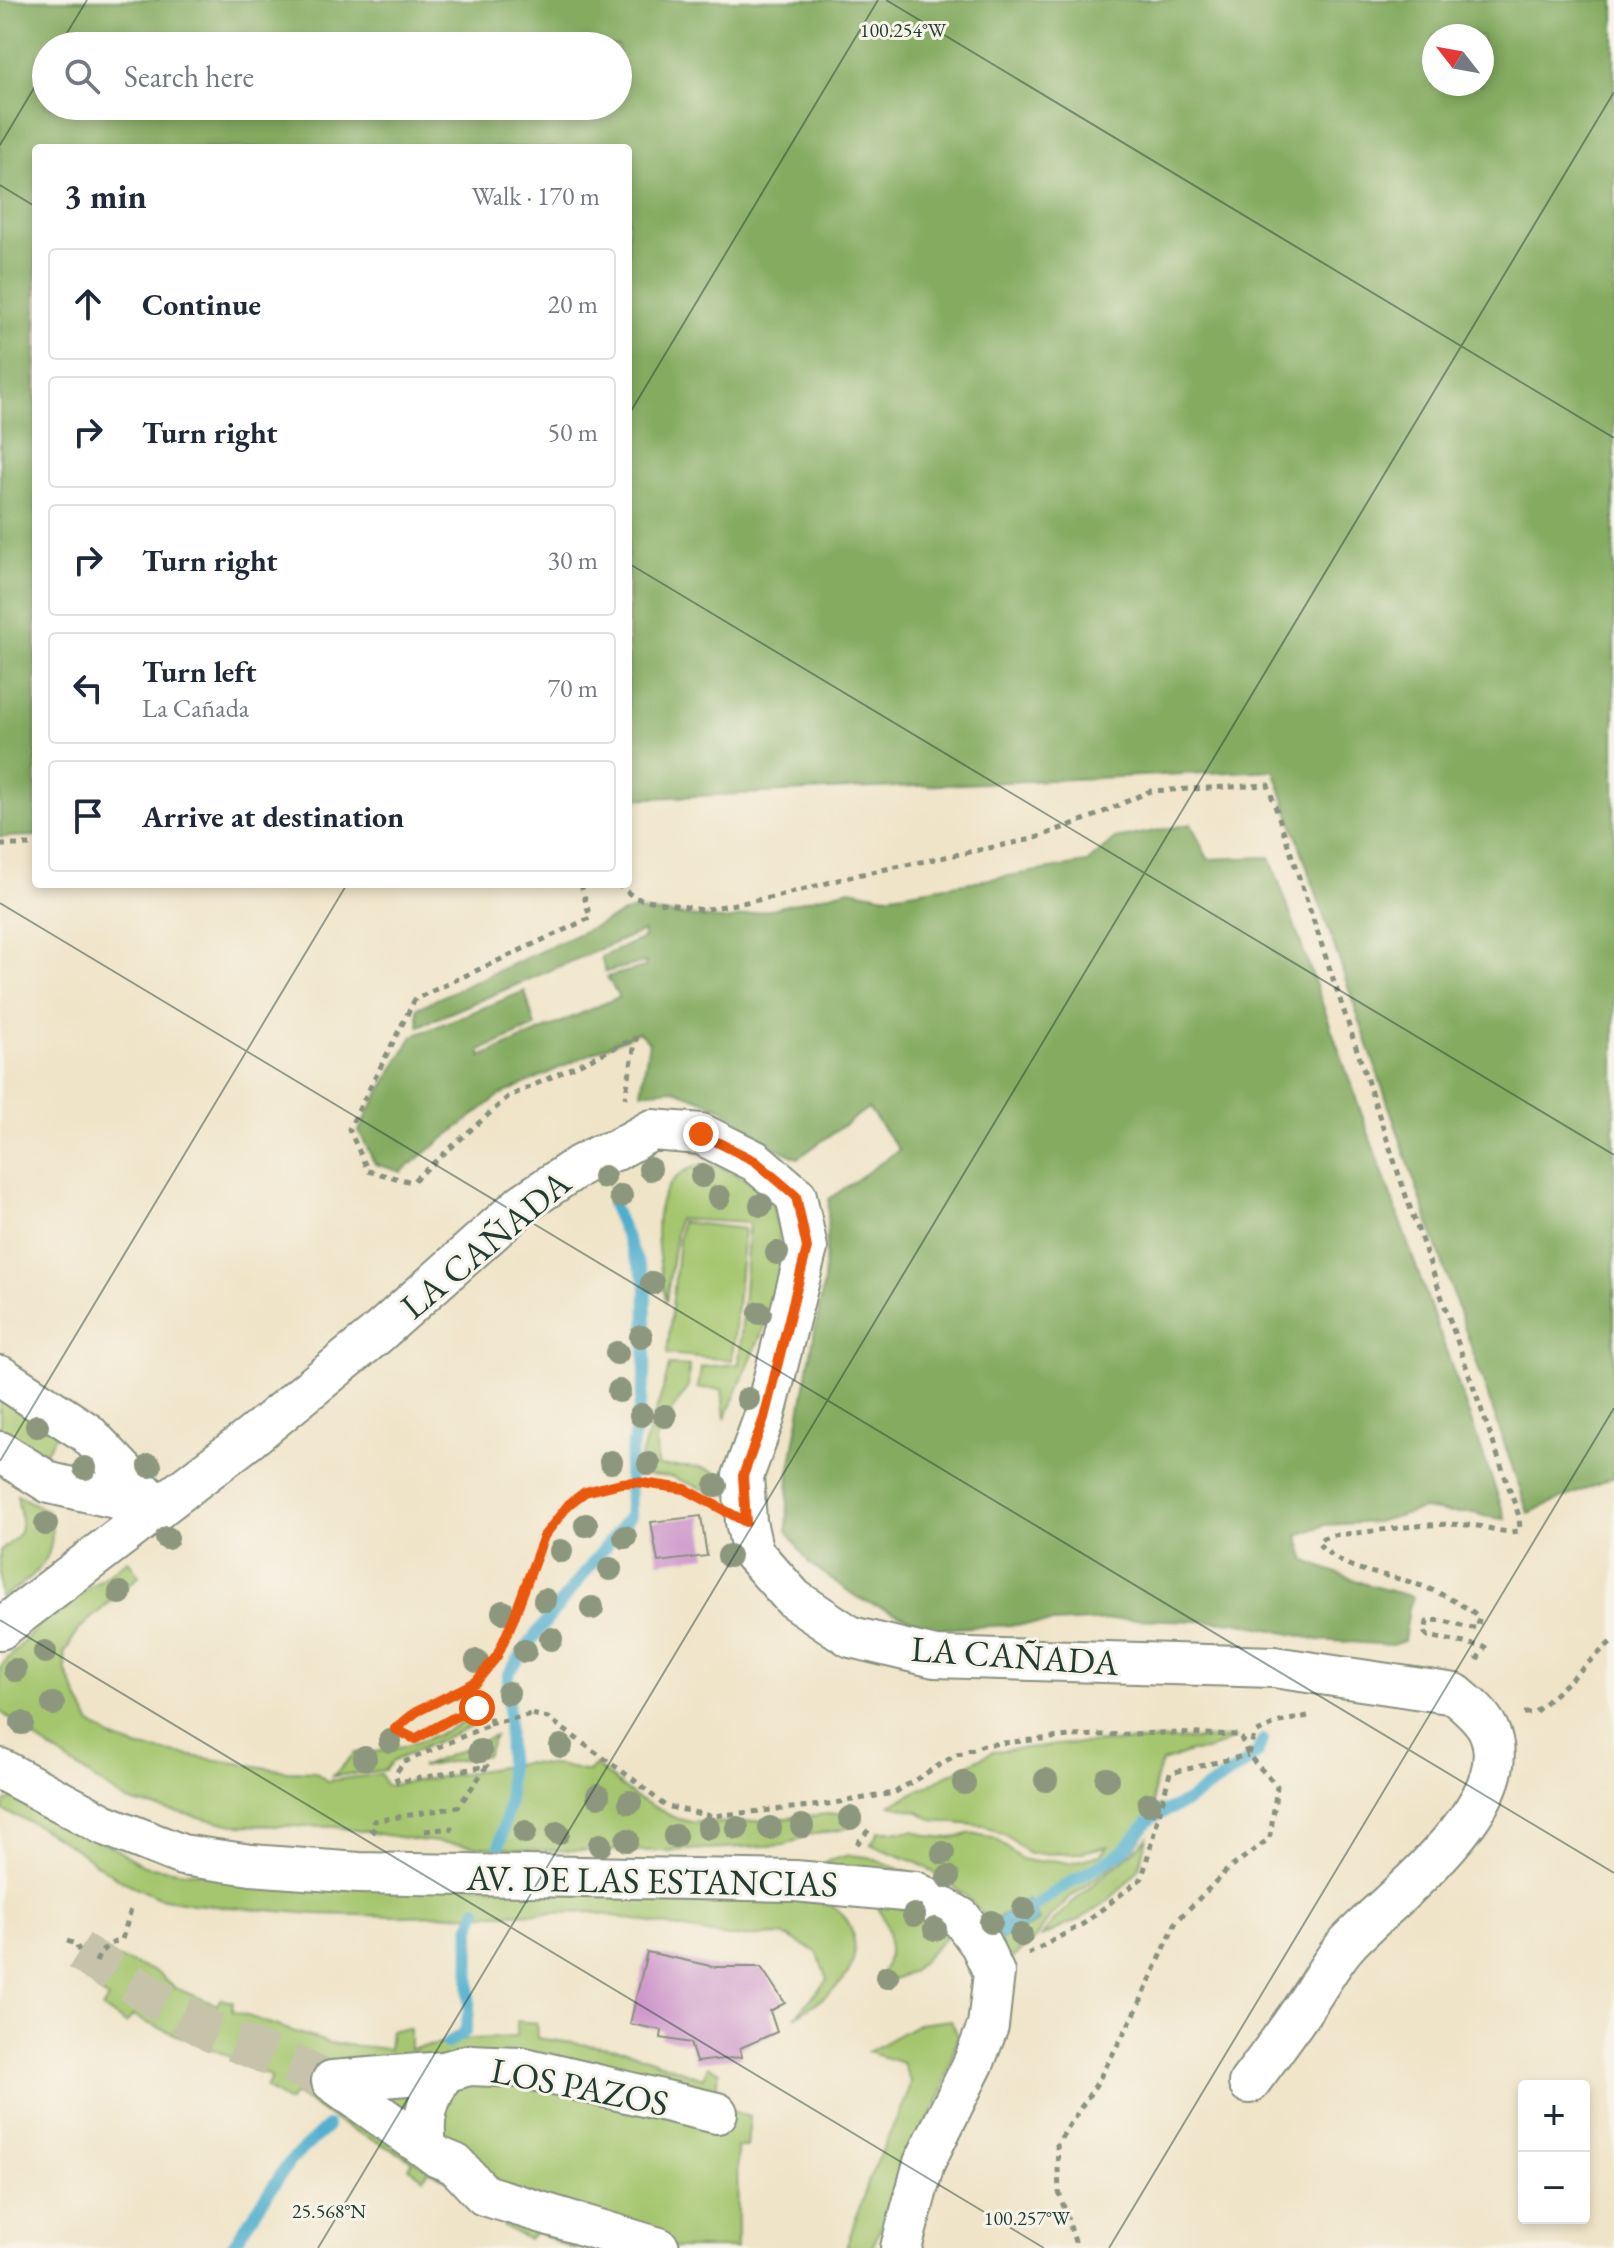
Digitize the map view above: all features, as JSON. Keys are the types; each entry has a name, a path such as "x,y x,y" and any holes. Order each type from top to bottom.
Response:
{"street":[{"name":"LA CAÑADA","path":"0,1629 159,1508 376,1335 524,1203 579,1166 652,1130 701,1134 755,1161 796,1196 807,1248 764,1418 743,1476 746,1522 753,1553 794,1599 851,1637 935,1657 1274,1667 1465,1703"},
{"path":"0,1376 87,1433 159,1508"},
{"path":"50,1483 87,1433"},
{"path":"0,1452 50,1483 159,1508"},
{"path":"1249,2083 1346,1945 1425,1871 1469,1821 1489,1780 1495,1754 1489,1730 1465,1703"},
{"name":"AV. DE LAS ESTANCIAS","path":"2,1772 103,1824 182,1855 251,1865 359,1873 795,1881 915,1892 961,1918 981,1945 994,1973"},
{"path":"901,2248 924,2163 974,2062 988,2026 994,1973"},
{"name":"LOS PAZOS","path":"659,2248 484,2195 455,2164 438,2157 332,2081 444,2072 469,2065 520,2067 717,2113"},
{"name":"LOS PAZOS","path":"426,2148 423,2124 430,2097 444,2072"}],"path":[{"path":"622,888 635,898 703,910 1033,839 1150,791 1268,785 1406,1196 1519,1516 1520,1530 1511,1533 1472,1525 1430,1523 1333,1535 1318,1543 1349,1567 1381,1573 1426,1588 1479,1618 1478,1628 1471,1629 1442,1619 1427,1622 1425,1626 1428,1636 1485,1647 1465,1703 1534,1713 1614,1639"},
{"path":"0,845 32,845"},
{"path":"582,888 590,918 415,999 349,1129 368,1171 412,1182 508,1097 636,1038 616,1150"},
{"path":"386,1833 371,1829 374,1821 458,1807 487,1766 398,1782 395,1774 404,1762 491,1724 490,1713 477,1708 415,1739 395,1729 416,1712 476,1682 497,1656 544,1536 569,1504 585,1492 636,1482 685,1489 746,1522"},
{"path":"489,1724 532,1714 548,1718 665,1806 711,1816 822,1805 894,1793 954,1756 984,1745 1101,1735 1240,1735 1248,1755 1277,1786 1270,1838 1226,1871 1176,1922 1137,2009 1097,2083 1057,2144 1059,2192 1077,2248"},
{"path":"1248,1755 1255,1733 1280,1722 1312,1715"},
{"path":"994,1973 1083,1924 1142,1878 1170,1773 1248,1755"},
{"path":"413,1874 434,1843 450,1833 451,1828 419,1832"},
{"path":"96,1962 98,1953 122,1939 132,1906"},
{"path":"67,1941 76,1944 79,1951"}],"green space":[{"path":"0,0 1614,0 1614,1477 1528,1513 1274,770 632,799 632,144 32,144 32,836 0,837"},
{"path":"1191,824 1208,859 1270,857 1506,1519 1423,1509 1376,1522 1325,1525 1298,1535 1306,1561 1365,1584 1413,1597 1404,1641 1392,1645 1319,1640 1236,1622 1130,1619 934,1629 858,1598 809,1563 787,1531 789,1473 824,1281 829,1199 899,1150 868,1108 798,1158 776,1148 720,1107 672,1089 641,1092 649,1042 638,1032 500,1095 401,1172 375,1164 359,1131 413,1036 525,991 535,1027 481,1050 481,1057 619,997 607,977 645,967 646,962 605,972 601,957 644,938 643,931 419,1026 417,1008 630,910 728,920 850,889 886,896 1087,863 1115,839"},
{"path":"703,1164 721,1167 769,1190 779,1232 780,1276 773,1307 725,1419 722,1389 698,1388 701,1367 739,1364 749,1223 678,1219 666,1302 657,1241 661,1202 669,1185 682,1173"},
{"path":"681,1222 744,1229 732,1360 667,1354"},
{"path":"669,1365 689,1366 688,1388 662,1425 656,1441 657,1466 713,1471 721,1478 724,1492 714,1493 672,1477 637,1474"},
{"path":"0,1399 57,1433 44,1455 0,1428"},
{"path":"17,1495 48,1511 52,1541 49,1553 35,1573 0,1598 0,1551 15,1538 21,1527"},
{"path":"128,1560 139,1576 78,1630 64,1654 66,1672 90,1723 116,1740 140,1748 287,1771 315,1772 327,1781 381,1774 386,1786 525,1763 588,1772 595,1765 635,1797 675,1818 691,1822 735,1823 859,1811 863,1820 841,1830 808,1835 786,1845 666,1851 535,1850 418,1840 335,1827 234,1825 127,1801 31,1736 0,1711 0,1667 44,1620"},
{"path":"482,1713 480,1722 391,1762 385,1770 333,1776 355,1753 405,1746 437,1735"},
{"path":"495,1736 486,1755 421,1767"},
{"path":"1236,1738 1207,1751 1190,1752 1162,1762 1155,1784 1154,1808 1160,1806 1155,1820 1134,1847 1069,1898 1050,1917 1034,1940 1005,1964 993,1927 967,1897 923,1866 871,1844 879,1831 914,1831 951,1838 973,1833 996,1839 1021,1859 1035,1862 1052,1860 1069,1863 1100,1855 1108,1846 1078,1853 1029,1854 1008,1837 984,1826 935,1821 919,1812 890,1805 994,1751 1078,1743"},
{"path":"18,1797 144,1866 185,1872 827,1902 847,1920 854,1942 853,1959 848,1973 837,1986 795,2017 827,1980 817,1952 784,1935 728,1937 592,1912 400,1916 315,1914 193,1904 159,1898 118,1879 31,1822 3,1811 6,1801"},
{"path":"1147,1838 1139,1869 1124,1886 1078,1920 1041,1937 1078,1897"},
{"path":"849,1855 868,1857 922,1878 977,1936 817,1877 827,1861"},
{"path":"878,1898 943,1925 944,1939 913,1971 885,1983 881,1975 888,1956 889,1938 875,1901"},
{"path":"83,1950 112,1956 159,1973 173,1987 217,2005 220,1999 233,2002 232,2011 329,2043 389,2049 391,2030 410,2029 410,2049 472,2039 516,2037 516,2021 536,2023 537,2038 624,2050 703,2078 708,2066 719,2071 717,2088 722,2101 734,2111 750,2117 747,2147 737,2147 736,2248 570,2248 536,2232 528,2239 503,2226 508,2216 429,2170 424,2178 409,2168 413,2160 343,2125 295,2094 288,2102 266,2088 271,2077 133,2015 126,2024 102,2008 108,1999 73,1970"},
{"path":"951,2020 958,2036 941,2096 911,2156 872,2248 846,2248 870,2176 906,2099 910,2081 903,2063 868,2052 918,2024"}],"water":[{"path":"1027,1899 1039,1921 1000,1941 990,1923"}],"building":[{"path":"701,1516 707,1556 658,1562 651,1522"},
{"path":"647,1952 715,1967 761,1967 785,2003 770,2011 777,2032 740,2048 742,2057 696,2062 690,2043 661,2038 662,2030 630,2024"}],"waterway":[{"path":"500,1844 509,1802 508,1674 630,1516 629,1466 645,1375 646,1282 612,1204"},
{"path":"1020,1916 1122,1852 1151,1818 1184,1803 1245,1764 1257,1753 1263,1740"},
{"path":"447,2044 465,2032 469,2012 470,1929 477,1909"},
{"path":"231,2248 290,2161 328,2126"}],"tunnel":[{"path":"79,1951 211,2032 332,2081"}],"route":[{"path":"477,1708 415,1739 395,1729 416,1712 476,1682 497,1656 544,1536 569,1504 585,1492 636,1482 685,1489 746,1522 743,1476 764,1418 807,1248 796,1196 755,1161 701,1134"}]}
